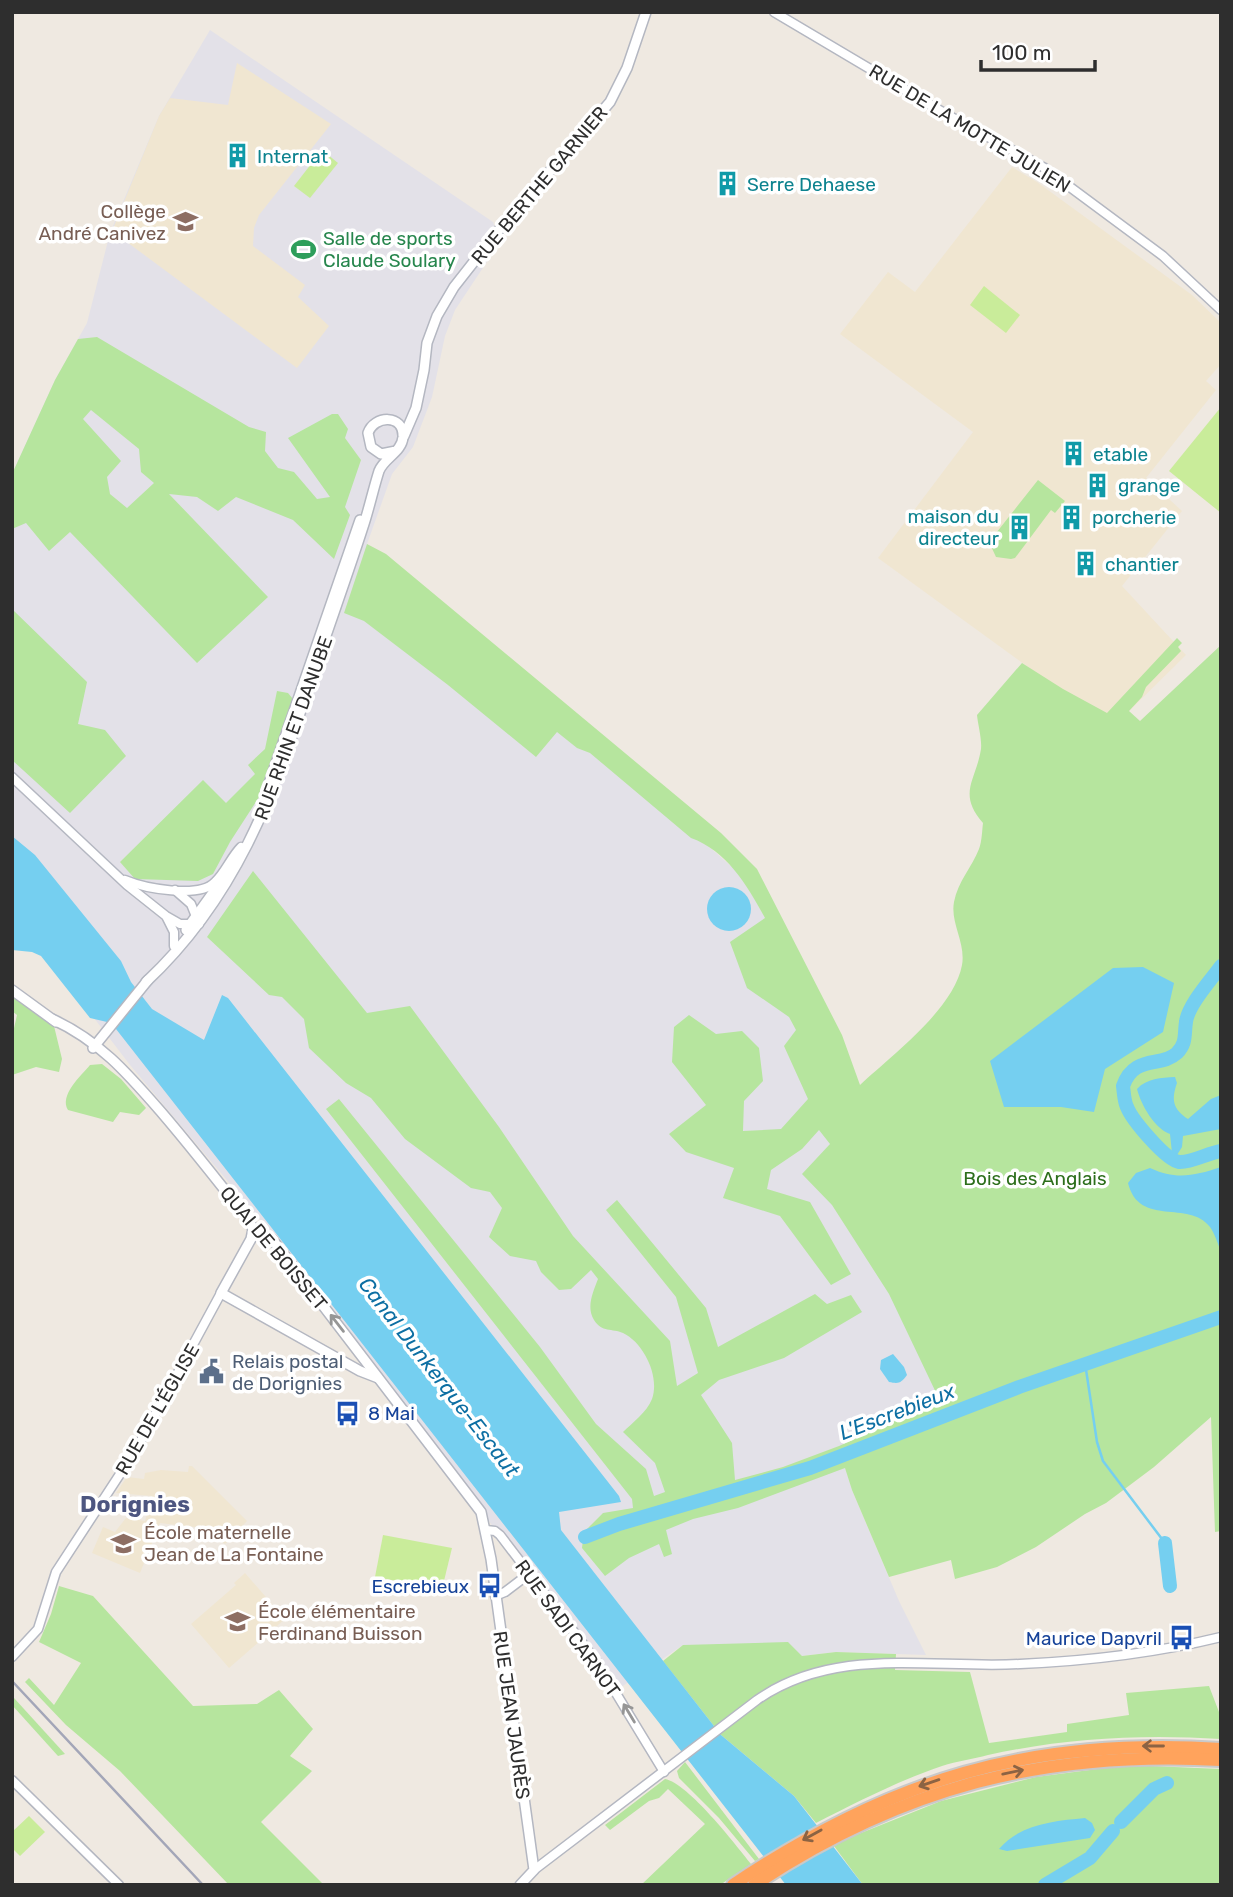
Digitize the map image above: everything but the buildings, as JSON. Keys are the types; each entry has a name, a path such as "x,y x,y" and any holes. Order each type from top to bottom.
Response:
{"highway":[{"path":"733,1885 818,1832 876,1810 954,1775 1041,1755 1122,1747 1221,1749"},
{"path":"754,1885 876,1810 992,1777 1050,1766 1132,1758 1221,1760"}],"main road":[{"name":"RUE BERTHE GARNIER","path":"403,440 415,412 428,339 438,313 454,287 498,231 606,107 627,68 646,12"},
{"path":"394,421 401,429 403,440 396,451 384,454 373,449 367,439 371,426 379,420 394,421 408,415 419,395"},
{"name":"RUE RHIN ET DANUBE","path":"144,985 196,922 223,880 274,772 359,520 374,468 373,449"},
{"name":"RUE RHIN ET DANUBE","path":"144,985 174,946 223,891 244,854 276,785 360,538 379,473 383,463 396,451"},
{"path":"94,1047 144,985"},
{"name":"QUAI DE BOISSET","path":"12,990 52,1019 71,1028 124,1069 188,1144 253,1229 272,1239 480,1509 491,1559"},
{"name":"RUE DE L'ÉGLISE","path":"221,1293 251,1238 253,1229"},
{"path":"221,1293 360,1371 379,1378"},
{"name":"RUE JEAN JAURÈS","path":"491,1559 534,1870"},
{"path":"520,1885 534,1870"}],"street":[{"name":"RUE DE LA MOTTE JULIEN","path":"774,12 946,114 1043,167 1163,256 1221,310"},
{"path":"12,777 166,916 180,924 196,922 189,901 176,890"},
{"path":"117,874 141,885 195,890 212,885 241,846"},
{"path":"166,916 174,932 174,946"},
{"name":"RUE DE L'ÉGLISE","path":"12,1657 38,1629 56,1572 141,1442 221,1293"},
{"name":"RUE SADI CARNOT","path":"486,1530 498,1533 530,1573 597,1662 667,1769"},
{"path":"495,1595 505,1592 530,1573"},
{"path":"534,1870 728,1722 781,1686 813,1672 875,1662 982,1666 1029,1664 1101,1657 1221,1637"},
{"path":"12,1780 119,1885"}],"shaded area":[{"path":"210,30 493,222 500,242 455,310 445,336 432,397 413,447 392,474 367,544 741,875 859,1085 954,1395 839,1447 852,1490 899,1601 926,1655 836,1652 802,1656 683,1645 614,1692 322,1293 130,1065 12,911 12,474 55,380 87,323 110,233 159,116"},
{"name":"Collège André Canivez","path":"237,63 331,124 259,215 254,228 253,246 305,285 298,297 329,326 297,368 112,231 159,116 170,98 228,105"},
{"path":"1012,167 1037,182 1192,295 1221,323 1221,364 1206,381 1216,390 1146,478 1182,511 1122,586 1186,655 1112,728 878,558 973,432 840,334 888,272 915,292"},
{"path":"189,1466 247,1521 225,1544 202,1528 160,1523 140,1573 92,1553 103,1527 115,1532 126,1518 145,1521 152,1496 116,1493 127,1477 144,1479 145,1473 161,1470 188,1472"},
{"name":"École élémentaire Ferdinand Buisson","path":"245,1573 285,1619 229,1668 191,1624 236,1585 234,1583"}],"green space":[{"path":"322,150 338,163 310,198 294,186"},
{"path":"984,286 1020,315 1006,333 970,305"},
{"path":"97,337 249,427 266,432 265,451 278,468 294,472 317,499 330,497 288,438 332,414 338,414 348,429 345,438 361,460 345,507 350,515 334,559 293,520 236,497 218,511 197,497 169,494 268,597 197,663 70,532 49,551 26,523 12,529 12,474 55,380 78,339","holes":["91,410 139,449 141,472 154,483 127,508 110,494 107,477 121,461 83,419"]},
{"path":"1221,407 1221,513 1169,471"},
{"path":"1038,480 1065,501 1055,513 1051,510 1015,558 996,557 989,542"},
{"name":"Bois des Anglais","path":"367,544 386,554 721,833 757,869 842,1035 860,1085 920,1030 935,1014 957,982 963,957 954,918 954,902 979,849 983,823 975,813 970,795 981,749 977,715 1022,663 1107,713 1177,638 1182,643 1178,647 1181,651 1146,687 1142,697 1129,711 1140,721 1221,645 1221,1531 1215,1532 1211,1417 1154,1467 1106,1503 1036,1547 997,1567 955,1579 951,1560 889,1577 845,1468 738,1508 693,1519 666,1530 672,1554 664,1557 659,1544 629,1558 605,1576 582,1548 584,1532 603,1513 633,1508 632,1499 326,1109 339,1099 540,1347 596,1424 646,1469 654,1496 665,1492 655,1463 623,1432 643,1413 652,1399 654,1381 644,1352 631,1338 623,1333 604,1329 594,1320 590,1305 598,1279 591,1270 571,1289 559,1290 541,1272 536,1261 510,1256 489,1237 502,1208 490,1192 471,1188 405,1139 371,1098 346,1083 309,1048 304,1019 282,997 269,995 207,937 253,871 367,1013 410,1006 499,1127 573,1236 670,1341 677,1386 698,1373 676,1297 606,1210 617,1200 706,1308 718,1347 815,1294 827,1304 851,1295 862,1312 784,1358 719,1380 701,1395 732,1443 735,1480 783,1467 839,1446 940,1401 889,1294 832,1205 802,1174 830,1144 819,1130 802,1149 771,1170 767,1189 810,1202 851,1274 831,1285 780,1216 723,1198 734,1168 686,1152 669,1134 706,1105 672,1062 674,1027 689,1015 716,1034 742,1031 759,1048 763,1081 744,1101 743,1131 781,1129 808,1099 784,1046 796,1030 789,1017 747,988 730,942 765,918 751,893 735,870 715,851 691,838 590,753 577,748 557,732 536,757 364,621 344,613"},
{"path":"12,609 87,682 78,724 105,730 126,756 70,813 12,760"},
{"path":"277,691 288,693 293,699 273,762 259,797 213,874 198,881 135,879 120,862 203,780 226,803 255,774 248,765 265,749"},
{"path":"12,996 54,1026 62,1059 59,1072 36,1067 12,1075 12,1037 17,1015 12,1011"},
{"path":"102,1064 121,1079 146,1108 139,1115 120,1112 113,1122 68,1110 66,1098 72,1086 90,1065"},
{"path":"383,1535 452,1548 442,1589 375,1577"},
{"path":"59,1586 93,1596 193,1706 257,1704 279,1690 313,1729 290,1756 312,1771 261,1822 324,1885 229,1885 120,1771 66,1725 25,1682 29,1678 54,1705 81,1663 39,1642"},
{"path":"788,1642 802,1656 836,1652 896,1654 895,1670 970,1672 989,1743 1067,1732 1067,1724 1129,1715 1126,1693 1209,1686 1219,1712 1221,1739 1104,1739 988,1755 926,1772 816,1823 794,1796 721,1735 663,1661 683,1645"},
{"path":"12,1698 65,1754 58,1756 12,1705"},
{"path":"685,1762 759,1859 755,1861 719,1818 679,1778 677,1771"},
{"path":"1128,1765 1221,1769 1221,1885 863,1885 834,1846 941,1801 1036,1777"},
{"path":"665,1779 686,1791 751,1864 720,1885 641,1885 705,1824 668,1789 659,1798 649,1801 610,1830 605,1825"},
{"path":"29,1816 45,1832 20,1856 12,1848 12,1832"}],"water":[{"name":"Canal Dunkerque-Escaut","path":"12,836 35,855 121,961 131,982 152,1009 204,1040 222,995 228,998 619,1496 621,1502 559,1512 561,1530 721,1735 794,1796 863,1885 786,1885 116,1029 107,1022 90,1018 41,956 12,950"},
{"path":"729,887 738,888 745,893 750,900 750,918 745,925 738,930 729,931 720,930 713,925 708,918 707,909 708,900 713,893 720,888"},
{"path":"1143,967 1174,983 1163,1032 1105,1069 1094,1112 1061,1107 1004,1107 990,1061 1113,968"},
{"path":"1175,1077 1175,1104 1179,1112 1188,1119 1211,1099 1221,1095 1221,1129 1183,1136 1182,1147 1177,1155 1172,1153 1170,1134 1149,1116 1137,1089 1159,1078"},
{"path":"1221,1167 1221,1252 1212,1230 1201,1219 1142,1205 1134,1197 1128,1183 1136,1173 1150,1168 1168,1174 1185,1175"},
{"path":"893,1354 907,1375 898,1383 889,1382 880,1369 881,1360"},
{"path":"1085,1818 1092,1823 1095,1830 1090,1838 1007,1851 999,1849 1017,1834 1038,1825"}],"waterway":[{"name":"L'Escrebieux","path":"1221,966 1191,1008 1184,1042 1177,1053 1134,1069 1123,1086 1126,1105 1135,1121 1173,1160 1189,1161 1221,1151"},
{"name":"L'Escrebieux","path":"585,1537 619,1524 810,1468 1019,1387 1221,1317"},
{"path":"1085,1363 1097,1442 1103,1461 1165,1543"},
{"path":"1165,1543 1170,1586"},
{"path":"1121,1822 1154,1789 1167,1783"},
{"path":"1045,1885 1090,1858 1113,1831"}],"railway":[{"path":"12,1681 203,1885"}],"place":[{"name":"Internat","path":"237,156"},
{"name":"Serre Dehaese","path":"727,184"},
{"name":"Collège André Canivez","path":"186,222"},
{"name":"Salle de sports Claude Soulary","path":"303,249"},
{"name":"etable","path":"1073,454"},
{"name":"grange","path":"1098,485"},
{"name":"porcherie","path":"1072,517"},
{"name":"maison du directeur","path":"1019,527"},
{"name":"chantier","path":"1085,564"},
{"name":"Relais postal de Dorignies","path":"212,1372"},
{"name":"8 Mai","path":"348,1413"},
{"name":"École maternelle Jean de La Fontaine","path":"124,1543"},
{"name":"Escrebieux","path":"489,1586"},
{"name":"École élémentaire Ferdinand Buisson","path":"238,1622"},
{"name":"Maurice Dapvril","path":"1182,1638"}],"district":[{"name":"Dorignies","path":"135,1504"}]}
